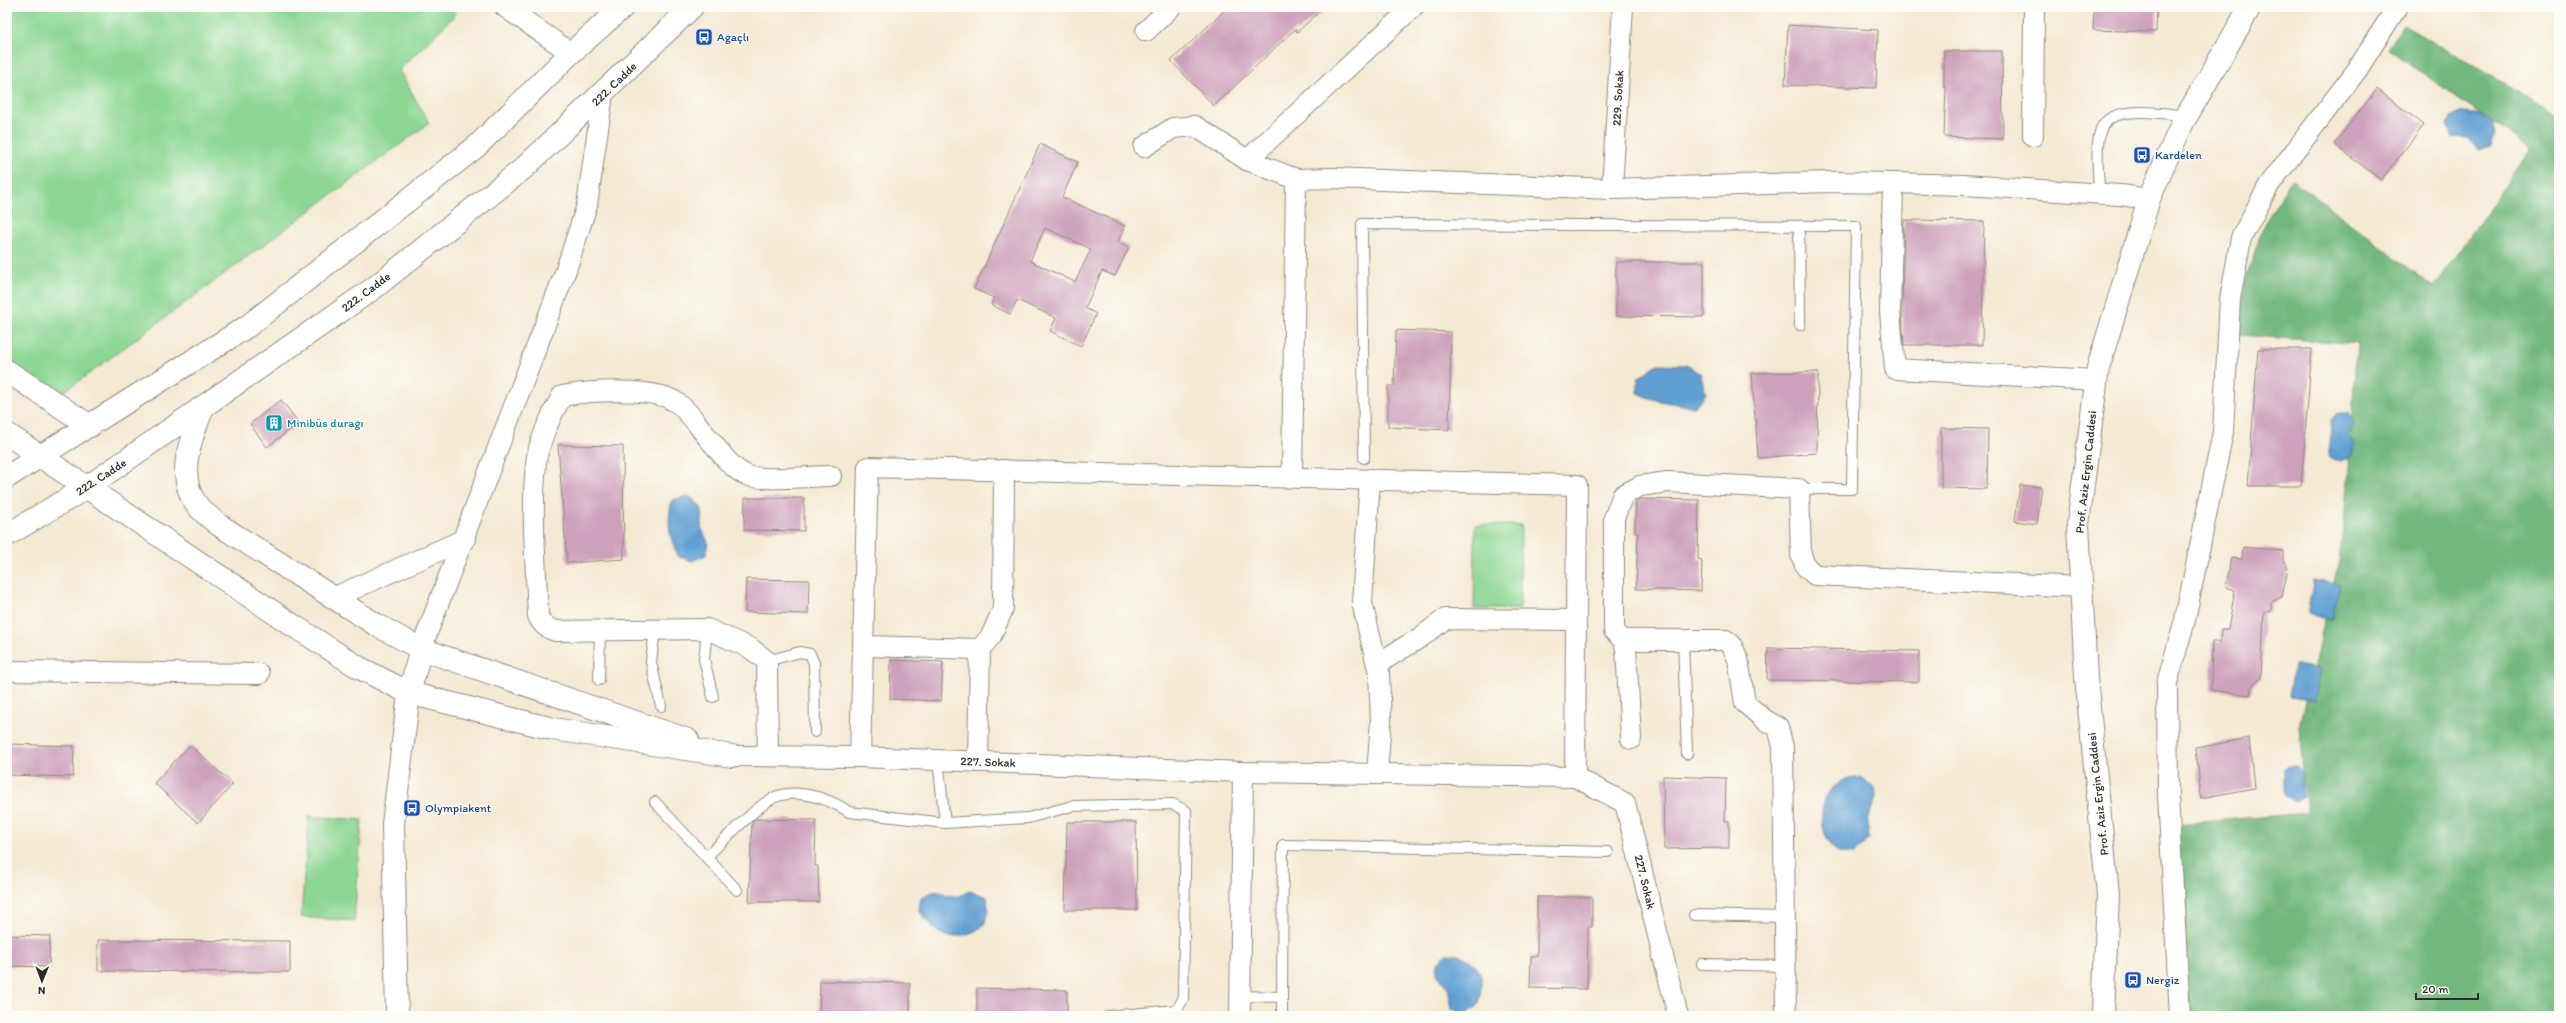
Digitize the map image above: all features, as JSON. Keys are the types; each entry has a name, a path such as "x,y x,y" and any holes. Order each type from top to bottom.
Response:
{"street":[{"path":"506,7 571,53"},
{"path":"7,477 248,326 477,146 571,53 623,7"},
{"name":"222. Cadde","path":"7,535 86,488 374,288 524,168 603,94 692,7"},
{"path":"1146,31 1171,7"},
{"path":"1247,160 1413,7"},
{"name":"229. Sokak","path":"1612,189 1623,7"},
{"path":"2033,136 2034,7"},
{"name":"Prof. Aziz Ergin Caddesi","path":"2103,1016 2108,895 2086,678 2078,524 2096,380 2149,199 2187,116 2250,7"},
{"path":"2180,1016 2168,796 2167,683 2185,620 2223,432 2230,299 2241,238 2269,185 2357,70 2397,7"},
{"path":"397,1016 393,824 409,693 421,649 465,539 566,270 587,205 603,94"},
{"path":"1144,147 1173,128 1195,126 1247,160 1296,179 1331,178 1612,189 1830,182 1893,183 2099,194 2149,199"},
{"path":"1292,477 1296,179"},
{"path":"1893,183 1890,312 1895,369 2096,380"},
{"path":"7,371 90,426"},
{"path":"768,756 767,660 743,645 707,629 600,629 556,631 547,628 538,616 536,462 553,411 562,396 579,392 663,395 675,402 686,412 731,466 746,476 779,478 831,476"},
{"path":"203,408 191,437 186,465 190,492 197,505 219,525 333,598 421,649 617,714 732,756"},
{"path":"7,434 86,488 352,663 409,693 553,729 732,756"},
{"path":"860,757 868,467 1370,479 1577,485 1575,777"},
{"path":"978,762 980,649 990,636 1003,609 1004,470"},
{"path":"1370,479 1362,603 1377,664 1381,721 1377,774"},
{"path":"1631,739 1626,648 1623,640 1614,631 1614,518 1624,495 1640,486 1667,482 1799,489 1801,555 1806,567 1815,575 2081,587"},
{"path":"333,598 465,539"},
{"path":"1377,664 1421,637 1445,619 1576,620"},
{"path":"1623,640 1726,640 1731,644 1738,659 1745,703 1765,720 1778,727 1783,748 1786,1016"},
{"path":"863,646 980,649"},
{"path":"7,671 259,674"},
{"name":"227. Sokak","path":"732,756 860,757 1243,772 1575,777 1625,803 1678,1016"},
{"path":"1240,1016 1243,772"}],"lane":[{"path":"2099,194 2100,133 2108,120 2137,111 2187,116"},
{"path":"1364,458 1362,224 1856,226 1852,489 1799,489"},
{"path":"1799,226 1800,325"},
{"path":"599,680 600,629"},
{"path":"655,629 651,662 661,706"},
{"path":"707,629 704,659 713,697"},
{"path":"1683,640 1687,754"},
{"path":"767,660 800,652 810,654 814,663 815,732"},
{"path":"938,760 945,823"},
{"path":"706,857 769,800 787,795 815,796 840,806 849,812 945,823 1028,818 1072,806 1174,804 1186,811 1188,829 1183,999 1177,1010 1108,1016"},
{"path":"655,802 737,890"},
{"path":"1282,1016 1283,845 1608,852"},
{"path":"1694,915 1785,917"},
{"path":"1702,964 1786,966"},
{"path":"1241,996 1282,997"}],"green space":[{"path":"7,7 446,7 456,14 399,70 429,123 60,395 7,363"},
{"path":"2403,25 2559,115 2559,989 2554,1016 2190,1016 2178,824 2307,813 2299,727 2339,561 2344,522 2357,344 2240,335 2245,282 2264,224 2292,179 2434,287 2531,149 2388,49"},
{"path":"1475,525 1521,525 1520,609 1474,609"},
{"path":"309,816 362,820 354,921 301,917"}],"water":[{"path":"2463,112 2476,113 2491,119 2495,133 2491,146 2478,150 2468,139 2452,138 2447,125 2450,118"},
{"path":"1658,364 1686,365 1700,373 1706,394 1694,407 1658,400 1638,393 1638,378"},
{"path":"2337,413 2348,413 2354,425 2348,436 2354,443 2352,456 2341,461 2330,459 2329,454 2331,420"},
{"path":"688,496 699,505 701,509 703,517 701,527 708,542 706,555 692,561 679,557 675,550 671,536 669,522 672,500"},
{"path":"2314,580 2340,585 2332,619 2307,613"},
{"path":"2294,665 2320,669 2315,701 2289,697"},
{"path":"2288,765 2297,765 2302,772 2303,797 2294,802 2284,795 2284,769"},
{"path":"1860,777 1873,786 1877,798 1868,821 1869,840 1854,854 1838,853 1828,841 1822,823 1825,799 1829,792 1842,781"},
{"path":"970,891 987,897 988,905 985,922 978,930 972,933 960,936 946,936 938,932 919,910 921,898 933,892 941,892 958,896"},
{"path":"1446,954 1466,958 1473,963 1481,978 1481,997 1477,1007 1463,1013 1452,1009 1448,988 1437,974 1438,962"}],"building":[{"path":"1228,7 1325,7 1297,32 1295,29 1214,106 1171,61"},
{"path":"2094,7 2157,7 2156,32 2093,30"},
{"path":"1788,25 1878,30 1876,88 1785,85"},
{"path":"1944,51 2002,51 2003,139 1944,137 1946,87 1944,87"},
{"path":"2377,89 2424,125 2381,180 2334,144"},
{"path":"1040,144 1078,162 1062,197 1125,226 1118,242 1129,247 1115,276 1102,271 1085,308 1096,314 1081,346 1050,331 1056,318 1017,300 1010,314 991,305 994,298 974,289","holes":["1045,228 1091,249 1075,282 1030,261"]},
{"path":"1904,220 1984,221 1982,345 1904,345 1902,312"},
{"path":"1616,262 1704,262 1704,317 1616,316"},
{"path":"1396,330 1451,332 1449,430 1388,427 1388,386 1394,386"},
{"path":"2258,349 2312,349 2301,486 2248,486"},
{"path":"1818,372 1817,453 1758,458 1752,373"},
{"name":"Minibüs durağı","path":"281,400 299,423 267,447 250,424"},
{"path":"1941,428 1988,429 1987,489 1941,488"},
{"path":"558,445 623,446 624,559 567,563"},
{"path":"2020,485 2042,487 2037,524 2015,521"},
{"path":"745,498 804,498 804,531 744,530"},
{"path":"1640,499 1699,500 1698,559 1702,560 1701,591 1636,589 1638,533 1635,533 1636,501"},
{"path":"2243,547 2283,551 2283,560 2288,568 2282,597 2271,602 2271,612 2264,611 2261,678 2251,687 2250,695 2211,690 2212,642 2220,642 2221,629 2228,629 2235,590 2226,587 2231,558 2242,559"},
{"path":"746,579 809,580 808,614 745,612"},
{"path":"1768,648 1919,651 1919,682 1767,680"},
{"path":"891,660 943,662 941,701 890,699"},
{"path":"2249,738 2254,788 2201,798 2196,748"},
{"path":"7,744 74,746 73,777 7,775"},
{"path":"190,745 233,784 198,823 154,783"},
{"path":"1663,776 1726,778 1725,821 1729,821 1729,848 1664,849"},
{"path":"755,819 816,820 815,866 818,866 819,902 749,902 752,822"},
{"path":"1067,822 1136,822 1137,910 1065,910"},
{"path":"1537,897 1592,897 1592,927 1588,927 1587,989 1530,988 1531,956 1537,956"},
{"path":"7,935 50,936 49,967 7,966"},
{"path":"98,940 290,941 290,972 98,971"},
{"path":"820,981 910,983 910,1016 819,1016"},
{"path":"977,988 1067,990 1067,1016 977,1016"}],"place":[{"name":"Ağaçlı","path":"704,37"},
{"name":"Kardelen","path":"2142,155"},
{"name":"Minibüs durağı","path":"274,423"},
{"name":"Olympiakent","path":"412,808"},
{"name":"Nergiz","path":"2133,980"}]}
